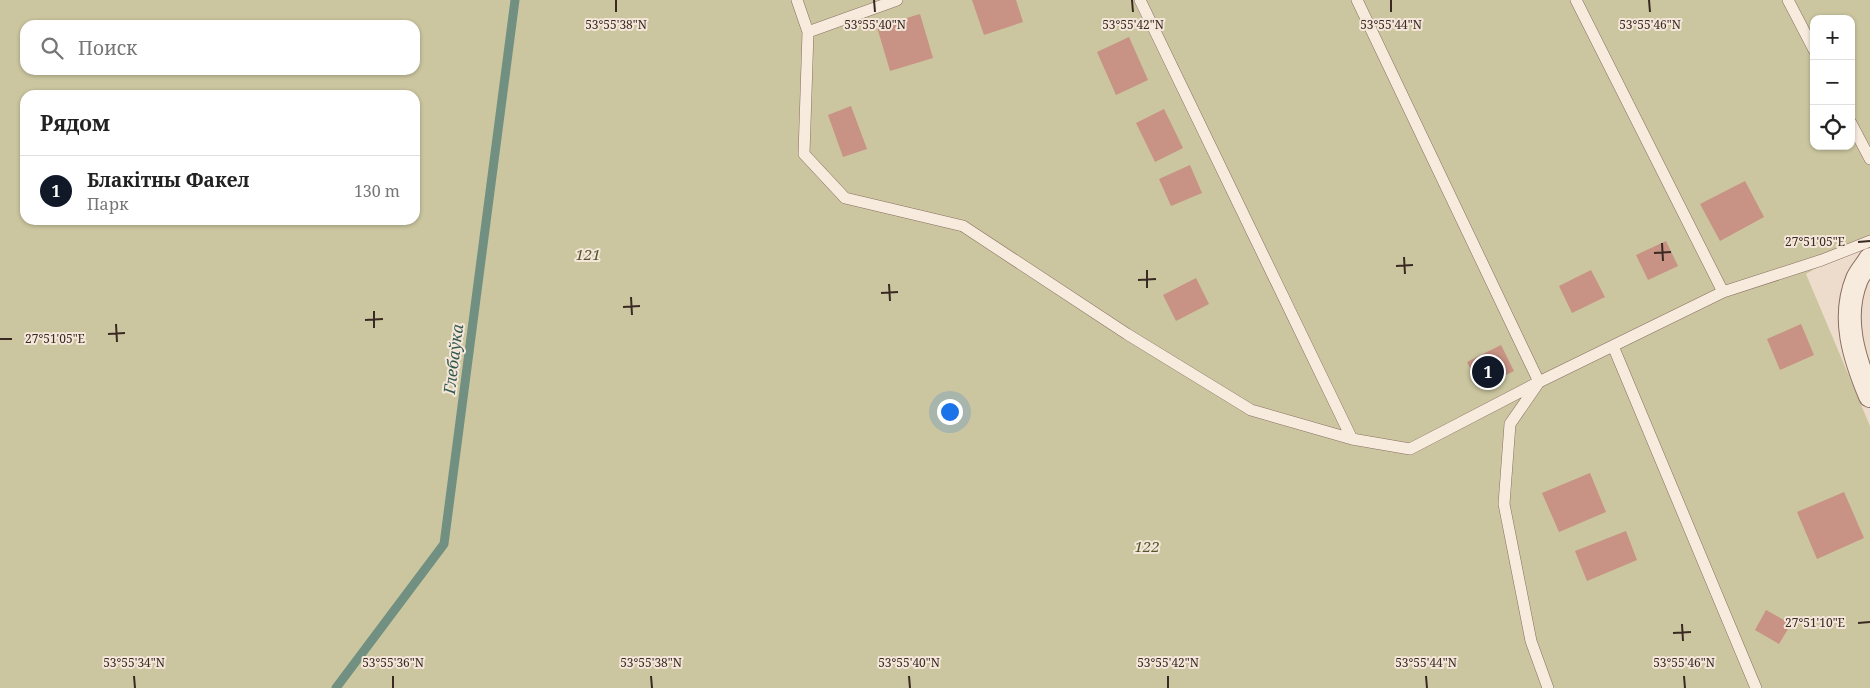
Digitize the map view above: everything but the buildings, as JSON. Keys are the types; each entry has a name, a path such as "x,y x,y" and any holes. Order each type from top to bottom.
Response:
{"street":[{"path":"1870,260 1858,277 1849,303 1850,331 1860,372 1870,396"}],"lane":[{"path":"797,0 808,32 804,154 845,198 963,226 1127,334 1251,410 1352,438 1410,449 1539,382 1723,292 1822,260 1870,241"},
{"path":"808,32 897,0"},
{"path":"1140,0 1352,438"},
{"path":"1357,0 1539,382"},
{"path":"1576,0 1723,292"},
{"path":"1788,0 1810,42"},
{"path":"1855,131 1870,159"},
{"path":"1613,346 1756,688"},
{"path":"1539,382 1510,424 1504,504 1531,641 1548,688"}],"green space":[{"path":"0,0 1870,0 1870,236 1806,274 1870,426 1870,688 0,688"}],"waterway":[{"name":"Глебаўка","path":"336,688 444,544 515,0"}],"place":[{"name":"Блакітны Факел","path":"1488,372"}],"park label":[{"name":"121","path":"588,255"},
{"name":"122","path":"1147,547"}]}
